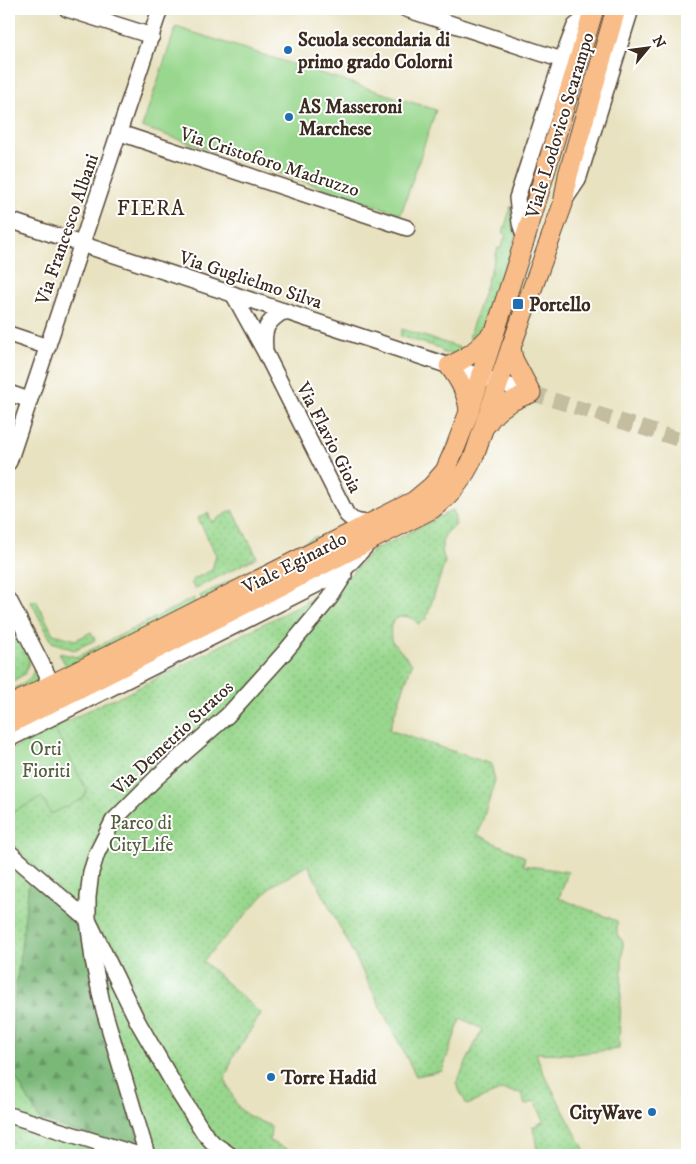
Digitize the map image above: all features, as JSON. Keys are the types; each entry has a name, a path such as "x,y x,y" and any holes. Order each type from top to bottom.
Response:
{"main road":[{"name":"Viale Lodovico Scarampo","path":"499,382 563,204 568,175 616,9"},
{"name":"Viale Lodovico Scarampo","path":"480,376 525,239 593,10"},
{"path":"469,412 464,389 449,366 477,350 494,331"},
{"path":"482,433 497,411 531,392 513,359 511,347"},
{"name":"Viale Eginardo","path":"9,724 109,681 373,531 414,502 439,479 451,459 480,376"},
{"name":"Viale Eginardo","path":"9,706 258,580 373,531 432,509 453,491 468,469 499,382"},
{"path":"109,681 106,668 111,663 222,607 258,580"},
{"path":"9,715 37,701 45,688"}],"street":[{"path":"68,9 152,36"},
{"name":"Via Francesco Albani","path":"9,462 160,9"},
{"path":"406,9 562,60"},
{"name":"Viale Lodovico Scarampo","path":"563,204 578,180 631,9"},
{"name":"Viale Lodovico Scarampo","path":"525,239 520,223 517,198 575,26 593,10"},
{"name":"Via Cristoforo Madruzzo","path":"120,133 407,228"},
{"name":"Via Guglielmo Silva","path":"9,220 480,376"},
{"name":"Via Flavio Gioia","path":"233,294 265,352 347,514 352,520 373,531"},
{"name":"Via Flavio Gioia","path":"265,352 263,336 267,324 284,311"},
{"path":"9,334 48,347"},
{"path":"480,376 531,392"},
{"path":"9,393 29,400"},
{"name":"Via Demetrio Stratos","path":"147,1155 103,1007 93,960 88,920 91,872 101,843 113,821 157,777 228,715 330,598 344,576"},
{"path":"9,600 48,676 45,688"},
{"name":"Viale Eginardo","path":"9,739 77,705 109,681"},
{"path":"9,852 88,920 138,1022 180,1095 204,1133 214,1144 230,1155"},
{"path":"9,1115 139,1155"}],"green space":[{"name":"AS Masseroni Marchese","path":"176,27 436,110 401,214 142,127"},
{"path":"511,206 515,238 482,337 473,348 470,342 470,333 498,248 501,248 506,234 503,233"},
{"path":"402,329 464,349 455,354 443,353 440,348 400,336"},
{"path":"233,510 257,557 195,589 191,583 192,580 212,570 216,555 198,518 208,513 212,522"},
{"name":"Parco di CityLife","path":"453,510 456,525 447,531 442,542 445,562 426,619 418,624 411,618 403,616 396,619 391,627 391,640 412,664 389,730 491,764 495,780 478,835 525,857 523,865 568,872 559,898 617,921 617,934 623,942 619,1049 574,1054 536,1053 542,1070 587,1155 538,1155 533,1127 544,1121 535,1101 525,1105 521,1093 502,1090 467,1105 456,1084 482,1029 461,1018 442,1071 416,1076 308,865 272,886 203,961 261,1014 233,1057 225,1079 233,1098 246,1114 271,1126 270,1141 293,1152 295,1155 9,1155 9,899 12,869 9,866 9,751 107,701 122,696 310,600 313,594 350,575 371,552"},
{"path":"316,536 319,542 202,601 200,596"},
{"path":"194,598 198,604 68,669 59,653 77,657"},
{"path":"36,600 53,634 76,640 91,632 95,640 74,650 52,642 31,602"},
{"path":"9,611 31,655 25,674 9,683"},
{"path":"36,664 44,679 9,699 9,691 29,679"},
{"name":"Orti Fioriti","path":"54,728 87,791 82,799 51,814 42,797 9,814 9,751"},
{"path":"33,877 77,917 84,931 141,1151 40,1120 15,1077 13,1011 29,882"}],"tunnel":[{"path":"531,393 687,442"}],"place":[{"name":"Scuola secondaria di primo grado Colorni","path":"288,50"},
{"name":"AS Masseroni Marchese","path":"289,117"},
{"name":"Portello","path":"518,304"},
{"name":"Torre Hadid","path":"271,1077"},
{"name":"CityWave","path":"652,1112"}],"district":[{"name":"FIERA","path":"151,208"}]}
